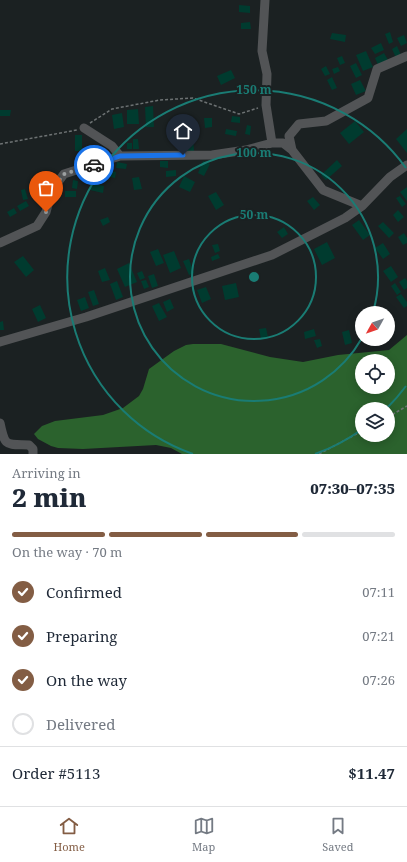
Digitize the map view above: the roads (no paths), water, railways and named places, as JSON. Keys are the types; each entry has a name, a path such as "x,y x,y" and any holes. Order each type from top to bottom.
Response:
{"street":[{"path":"265,0 262,51 267,74 266,105 272,143"},
{"path":"292,150 289,136 300,124 326,121 368,98 377,69 407,56"},
{"path":"84,128 112,146 120,156"},
{"path":"0,243 37,226 46,212 52,190 64,174 120,156 212,155 246,150 272,143 283,143 292,150 323,190 362,206"},
{"path":"0,342 86,317 272,255 346,218 362,206 390,177 407,166"},
{"path":"0,423 5,442 9,444 29,445 33,449 33,454"}]}
